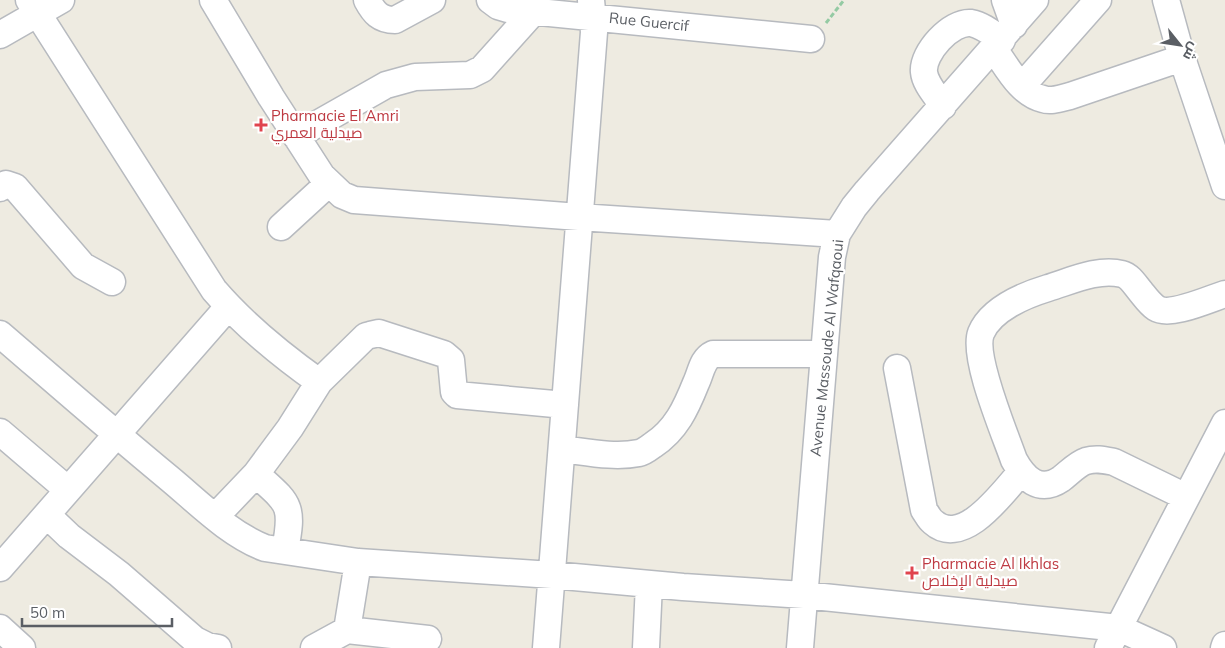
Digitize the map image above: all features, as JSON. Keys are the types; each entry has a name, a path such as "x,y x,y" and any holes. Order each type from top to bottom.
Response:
{"street":[{"path":"0,35 33,7 61,0"},
{"path":"213,0 322,176 342,195 354,200 837,234"},
{"path":"367,0 379,17 395,20 432,0"},
{"name":"Rue Guercif","path":"490,0 498,6 508,9 534,11 592,8 811,39"},
{"path":"1005,0 1003,38 1022,86 1033,95 1042,99 1052,100 1070,96 1182,58"},
{"name":"Avenue Massoude Al Wafqaoui","path":"800,648 832,257 837,234 854,207 1035,0"},
{"path":"1022,86 1098,0"},
{"path":"1166,0 1182,58 1224,180"},
{"path":"33,7 202,273 228,307 291,362 318,382"},
{"path":"546,648 594,32 592,8"},
{"path":"296,136 386,85 400,80 427,76 470,75 482,69 534,11"},
{"path":"943,106 925,79 924,65 929,51 957,26 964,23 981,26 1003,38"},
{"path":"281,227 329,183"},
{"path":"0,188 6,184 15,187 83,266 112,282"},
{"path":"1186,497 1114,462 1101,459 1084,462 1060,480 1043,485 1029,481 1014,460 985,378 979,346 980,335 1001,310 1035,292 1100,273 1124,274 1130,278 1149,302 1156,308 1164,311 1225,294"},
{"path":"0,568 228,307"},
{"path":"215,517 256,474 290,428 318,382 366,336 379,333 444,354 451,360 454,392 457,394 565,405"},
{"path":"0,334 215,517 252,543 265,548 358,562 804,595 1113,638 1163,648"},
{"path":"562,448 613,455 641,453 667,436 680,418 703,364 707,357 713,354 824,354"},
{"path":"897,368 924,510 932,522 942,528 952,530 966,526 980,516 1021,472"},
{"path":"1113,638 1225,424"},
{"path":"0,432 68,490"},
{"path":"256,474 284,500 290,524 285,550"},
{"path":"47,515 69,536 119,574 195,640 207,646 218,648"},
{"path":"347,630 358,562"},
{"path":"646,648 648,584"},
{"path":"0,628 22,648"},
{"path":"314,648 347,630 428,639"}],"path":[{"path":"811,39 844,0"}],"place":[{"name":"Pharmacie El Amri صيدلية العمري","path":"261,125"},
{"name":"Pharmacie Al Ikhlas صيدلية الإخلاص","path":"912,573"}]}
